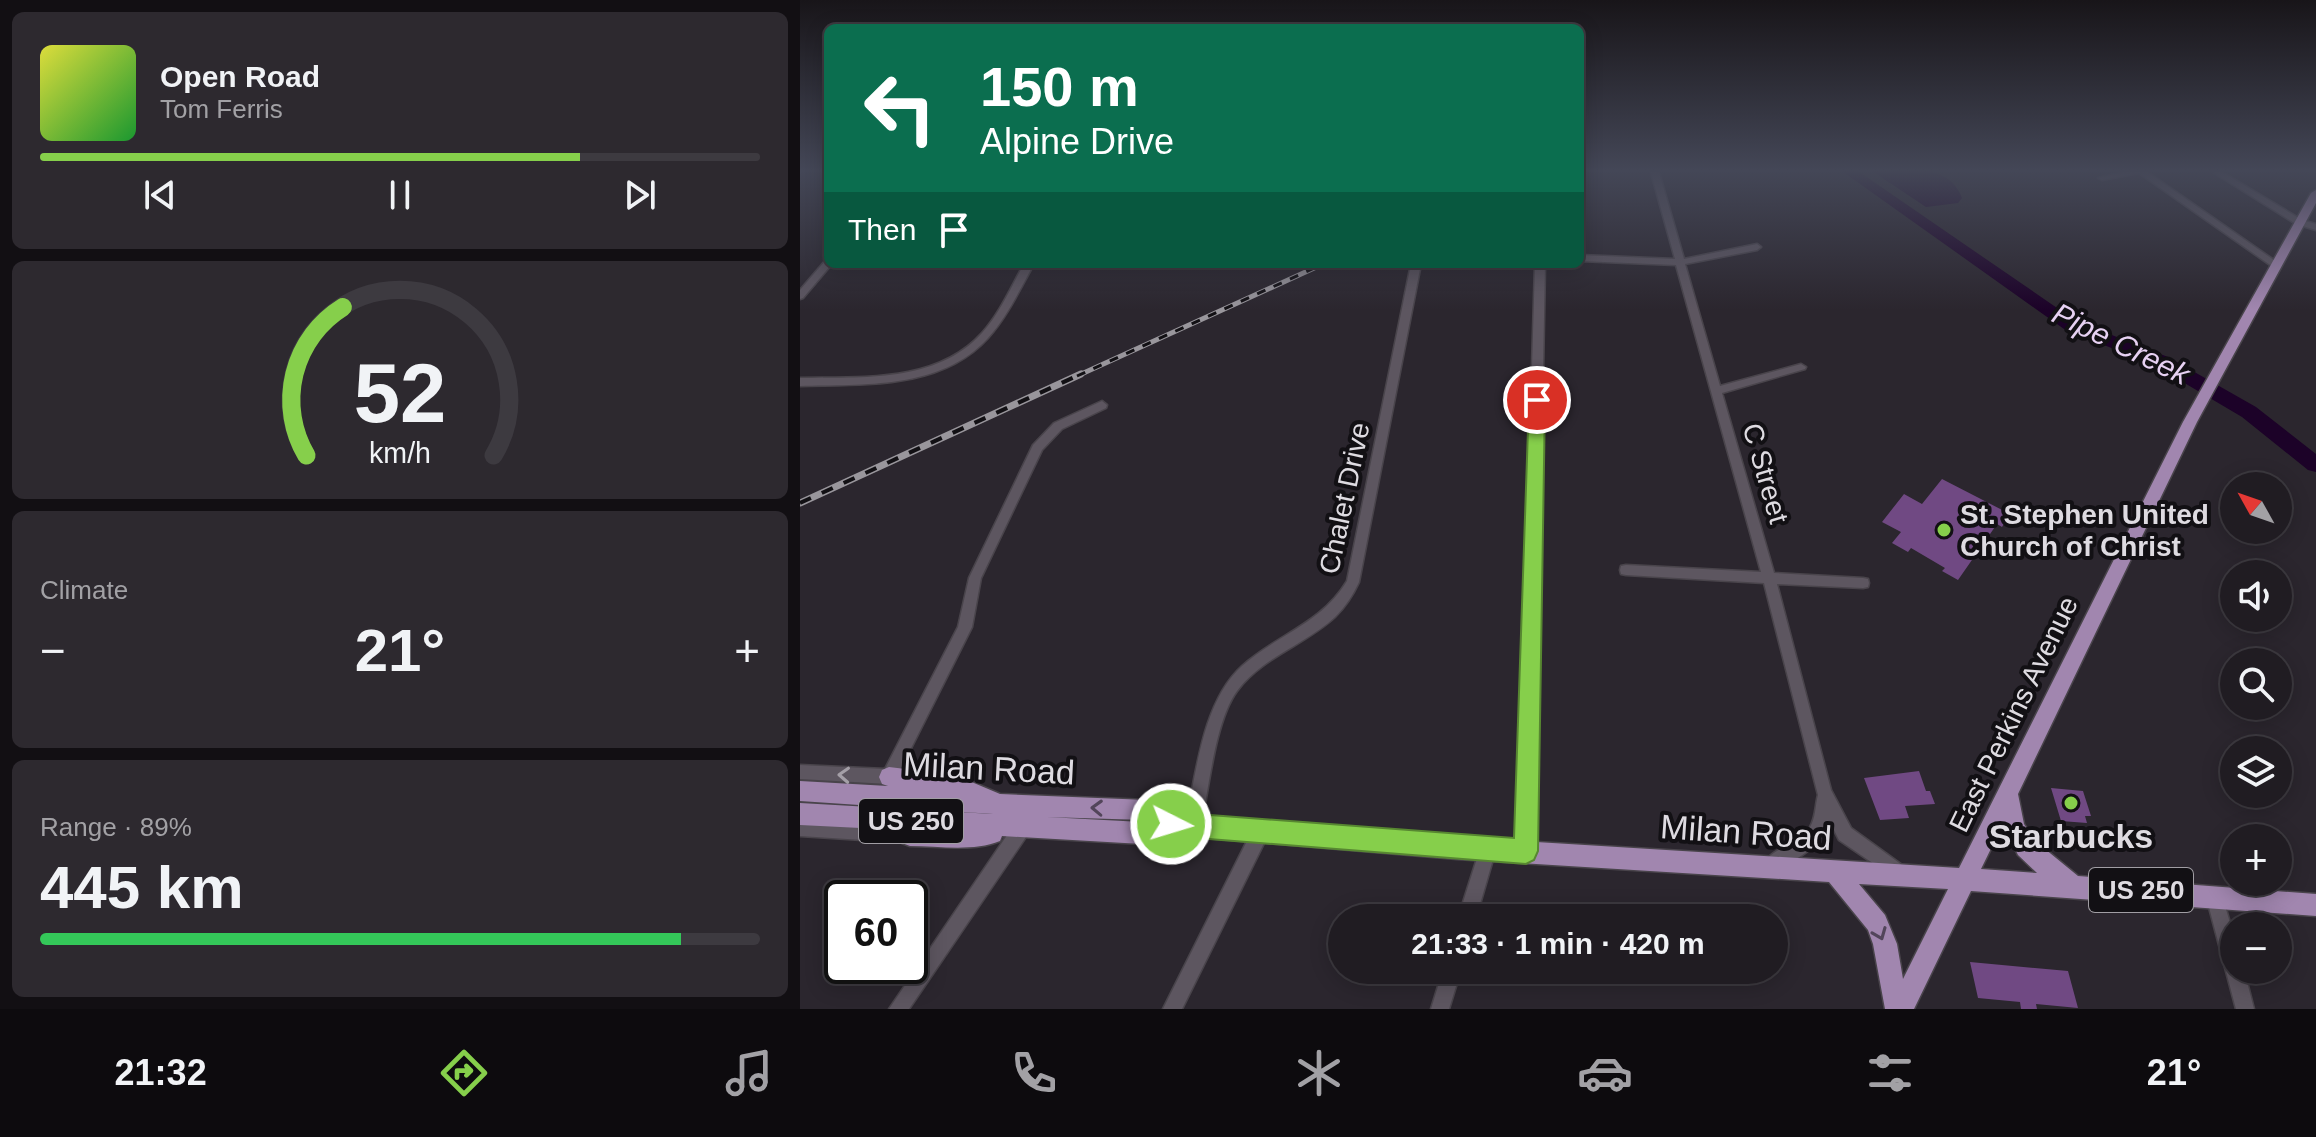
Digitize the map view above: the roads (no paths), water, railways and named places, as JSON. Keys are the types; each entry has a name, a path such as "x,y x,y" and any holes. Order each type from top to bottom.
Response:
{"main road":[{"name":"East Perkins Avenue","path":"1899,1009 2206,395 2302,216"},
{"path":"889,777 955,785 1008,805"},
{"name":"Milan Road","path":"800,791 1008,805 1148,810 1182,825"},
{"path":"2007,792 2017,838 2032,855 2073,886"},
{"name":"Milan Road","path":"800,814 1142,833 1182,825 1488,849 1835,872 1966,877 2316,905"},
{"path":"910,835 969,836 1022,828"},
{"path":"1835,872 1877,923 1885,944 1899,1009"}],"street":[{"name":"C Street","path":"1667,216 1769,579 1824,792 1845,834 1902,874"},
{"path":"2206,216 2276,265"},
{"path":"2289,216 2316,227"},
{"path":"1584,258 1680,262 1757,247"},
{"path":"800,296 824,268"},
{"path":"800,382 902,377 955,359 985,336 1027,268"},
{"name":"Chalet Drive","path":"1182,825 1228,690 1247,670 1329,614 1342,601 1353,582 1415,268"},
{"path":"1526,851 1540,268"},
{"path":"1717,391 1801,367"},
{"path":"889,777 965,627 975,578 1037,448 1054,428 1102,405"},
{"path":"1626,570 1863,583"},
{"name":"Milan Road","path":"800,772 889,777"},
{"name":"C Street","path":"1762,867 1801,849 1816,836 1823,820 1824,792"},
{"path":"800,828 910,835"},
{"path":"898,1009 1022,828"},
{"path":"1172,1009 1261,831"},
{"path":"1471,904 1488,849"},
{"path":"2214,896 2220,918"},
{"path":"1440,1009 1448,984"},
{"path":"2238,984 2245,1009"}],"waterway":[{"name":"Pipe Creek","path":"1914,216 2070,325 2161,361 2249,412 2315,465"}],"railway":[{"path":"1077,376 1314,268"},
{"path":"800,503 1081,374"}],"place":[{"name":"St. Stephen United Church of Christ","path":"1944,530"},
{"name":"Starbucks","path":"2071,803"}]}
